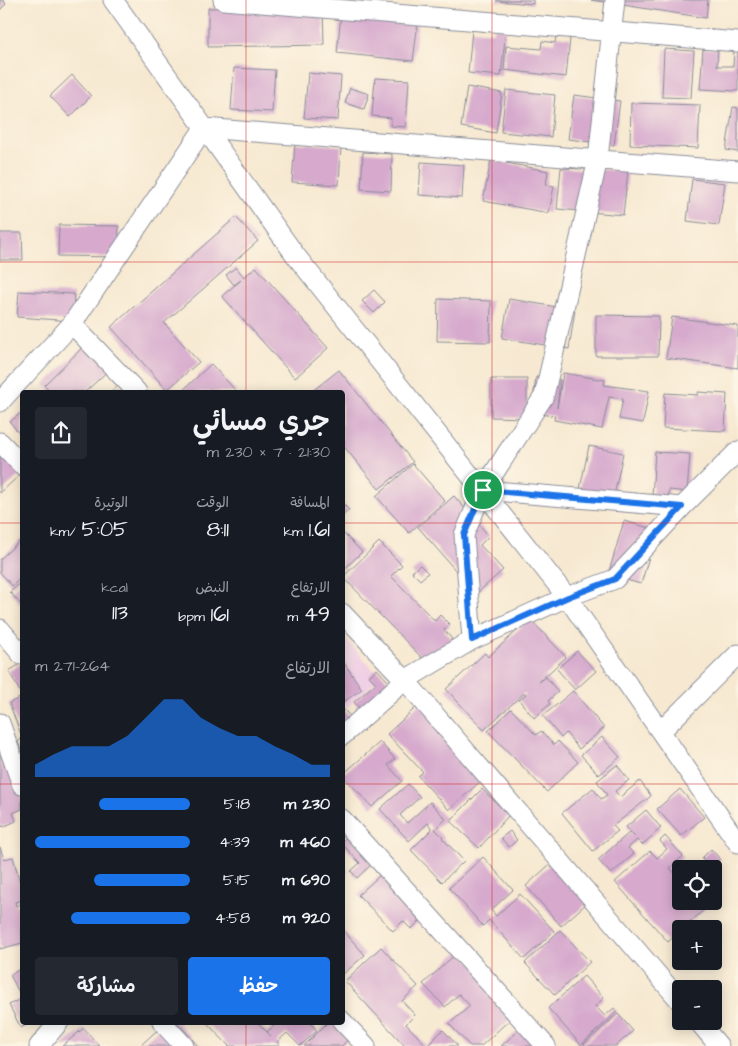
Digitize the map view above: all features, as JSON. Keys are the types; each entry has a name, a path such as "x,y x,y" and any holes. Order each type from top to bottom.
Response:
{"street":[{"path":"113,0 296,256 568,597 738,844"},
{"path":"223,0 738,42"},
{"path":"472,640 464,535 483,490 544,396 598,160 615,0"},
{"path":"204,128 738,171"},
{"path":"0,402 72,324 204,128"},
{"path":"72,324 135,390"},
{"path":"0,442 20,463"},
{"path":"345,733 405,680 472,640 568,597 615,579 682,507 738,451"},
{"path":"483,490 682,507"},
{"path":"345,616 405,680 672,992"},
{"path":"0,629 20,654"},
{"path":"661,731 738,654"},
{"path":"0,723 20,779"},
{"path":"345,822 546,1046"},
{"path":"345,1024 366,1046"},
{"path":"39,1046 57,1025"},
{"path":"165,1025 184,1046"},
{"path":"705,1030 718,1046"}],"shaded area":[{"path":"345,638 380,677 345,709"}],"building":[{"path":"0,0 3,0 6,4 0,10"},
{"path":"533,0 533,4 496,1"},
{"path":"591,0 708,0 706,18"},
{"path":"323,5 324,45 208,47 208,8"},
{"path":"341,14 418,22 413,61 337,53"},
{"path":"494,28 506,29 501,76 468,73 472,30 493,32"},
{"path":"556,36 570,38 566,77 504,70 506,46 541,49 542,41 555,43"},
{"path":"664,49 694,51 691,98 662,97"},
{"path":"703,49 718,49 717,66 733,66 734,51 738,51 738,91 700,89"},
{"path":"234,68 275,70 272,112 231,110"},
{"path":"308,73 341,76 338,120 304,118"},
{"path":"72,75 91,96 70,117 50,96"},
{"path":"375,78 409,80 406,127 390,126 391,118 372,116"},
{"path":"467,87 502,93 496,133 461,127"},
{"path":"350,88 369,94 364,109 345,103"},
{"path":"506,90 555,95 551,137 501,132"},
{"path":"574,95 620,101 614,145 568,139"},
{"path":"631,103 700,105 698,148 630,145"},
{"path":"733,107 738,108 738,152 726,150"},
{"path":"295,143 341,146 339,185 292,182"},
{"path":"363,152 392,154 391,191 361,189"},
{"path":"491,160 548,171 546,185 554,186 549,213 483,201"},
{"path":"421,162 464,165 462,198 419,195"},
{"path":"561,168 628,171 623,215 557,209"},
{"path":"692,179 725,183 719,225 687,221"},
{"path":"236,217 258,241 164,323 199,362 167,390 111,327"},
{"path":"59,225 119,226 118,257 58,256"},
{"path":"0,233 22,233 23,260 0,260"},
{"path":"236,267 244,277 256,267 328,348 295,378 222,296 241,280 234,285 226,275"},
{"path":"374,290 385,302 374,313 362,301"},
{"path":"19,291 74,294 72,321 17,317"},
{"path":"438,299 491,301 490,342 437,341"},
{"path":"509,299 575,310 569,349 502,338"},
{"path":"596,315 659,316 658,356 596,356"},
{"path":"672,317 738,326 738,368 666,358"},
{"path":"87,343 111,368 87,390 50,390 44,385"},
{"path":"211,364 235,390 183,390"},
{"path":"339,370 413,462 379,489 345,448 345,390 314,390"},
{"path":"563,373 605,380 604,385 649,391 643,423 619,419 623,399 609,397 602,429 554,420 555,416 531,413 536,377 560,380 557,408"},
{"path":"491,379 527,379 527,418 491,417"},
{"path":"119,385 123,390 113,390"},
{"path":"698,392 727,394 725,431 663,428 665,393 698,395"},
{"path":"20,414 20,434 10,422"},
{"path":"589,446 623,453 614,496 580,489"},
{"path":"0,449 20,471 20,475 0,493"},
{"path":"655,452 690,454 687,492 669,490 668,498 652,497"},
{"path":"413,464 445,501 409,533 376,496"},
{"path":"454,496 489,536 480,545 503,570 476,594 418,527"},
{"path":"624,521 657,530 641,584 608,575"},
{"path":"345,535 362,552 345,568"},
{"path":"20,541 20,579 12,586 0,572 0,559"},
{"path":"379,542 402,565 391,576 435,621 440,615 450,625 444,630 452,639 427,663 345,579 345,575"},
{"path":"420,565 428,573 420,580 412,572"},
{"path":"20,583 20,604 10,592"},
{"path":"530,619 566,657 539,682 546,677 558,692 548,701 550,704 534,718 519,700 526,694 524,693 484,730 446,689 485,653 488,657"},
{"path":"577,651 596,671 575,690 557,669"},
{"path":"20,664 20,692 9,671"},
{"path":"345,664 362,689 345,701"},
{"path":"377,669 396,690 366,716 354,702 376,683 369,676"},
{"path":"573,691 604,728 579,749 566,733 561,738 543,716"},
{"path":"20,698 20,732 9,703"},
{"path":"423,701 484,778 449,810 418,776 423,772 387,734"},
{"path":"511,709 536,735 541,731 554,745 558,741 578,762 547,792 488,731"},
{"path":"345,711 352,718 345,724"},
{"path":"0,727 20,775 20,810 13,813 16,821 3,827 2,825 0,826"},
{"path":"602,737 620,757 599,775 581,755"},
{"path":"380,742 395,759 388,765 402,781 372,807 345,778 345,772"},
{"path":"617,765 629,780 615,791 620,797 640,781 651,796 613,826 618,831 593,851 562,813 593,788 601,799 607,795 597,781"},
{"path":"408,784 420,797 400,815 407,823 430,802 446,819 435,829 464,861 442,882 411,850 432,829 428,823 409,841 380,809"},
{"path":"482,789 509,815 479,848 450,821"},
{"path":"680,789 704,817 681,836 657,809"},
{"path":"646,810 661,828 642,845 637,840 628,848 634,854 611,874 598,860 630,832 635,837 626,827"},
{"path":"510,831 517,840 509,847 501,838"},
{"path":"350,834 374,862 357,878 351,871 360,863 345,847 345,838"},
{"path":"665,836 683,856 679,860 672,860 670,868 672,870 672,910 704,910 693,920 672,920 672,938 668,942 615,882 650,851 657,858 667,849 660,841"},
{"path":"0,847 4,859 13,857 20,883 20,901 15,902 16,906 20,905 20,944 0,949"},
{"path":"711,849 720,859 704,860 702,858"},
{"path":"559,856 595,896 561,926 526,886"},
{"path":"483,857 513,890 491,910 496,916 520,894 554,931 524,959 489,920 483,926 449,888"},
{"path":"388,868 422,903 412,912 420,921 411,929 403,921 393,931 358,895"},
{"path":"560,930 590,962 555,995 525,963"},
{"path":"345,932 365,955 345,972"},
{"path":"381,947 418,986 402,1001 415,1015 406,1024 427,1046 405,1046 345,981"},
{"path":"460,950 517,1013 481,1046 470,1046 449,1024 470,1006 459,994 445,1007 423,984"},
{"path":"20,969 20,994 10,975"},
{"path":"584,976 604,998 595,1006 605,1016 614,1008 617,1012 581,1045 548,1008"},
{"path":"20,999 20,1025 26,1025 21,1028 9,1005"},
{"path":"618,1014 633,1031 616,1046 585,1046 584,1044"},
{"path":"526,1024 545,1046 501,1046"},
{"path":"163,1025 180,1025 198,1046 140,1046"},
{"path":"209,1025 260,1025 267,1032 275,1025 312,1025 317,1031 300,1046 287,1033 277,1042 280,1046 229,1046"},
{"path":"325,1025 344,1025 353,1034 342,1046 304,1046"},
{"path":"84,1028 99,1046 62,1046"},
{"path":"443,1030 458,1046 427,1046"}],"route":[{"path":"483,490 549,496 682,507 615,579 568,597 472,640 464,535 483,490"}]}
